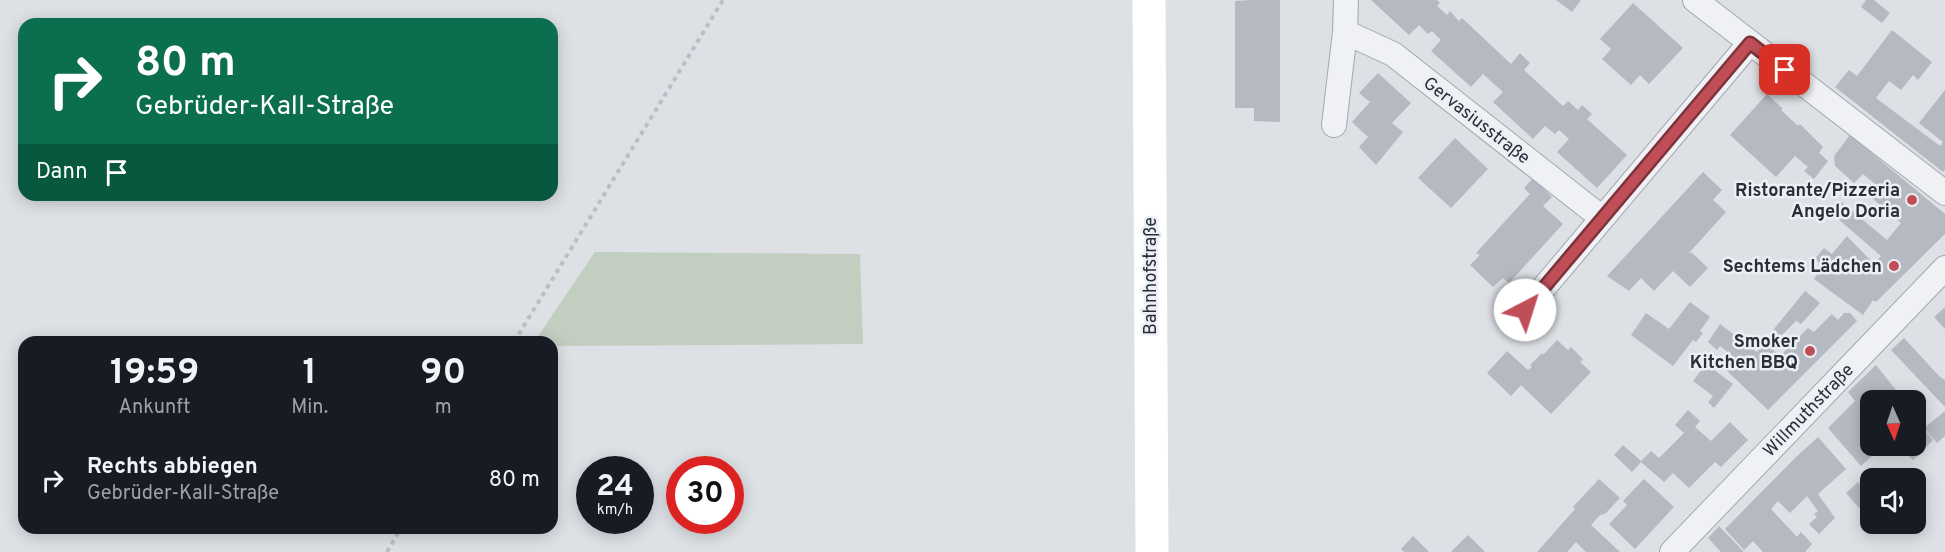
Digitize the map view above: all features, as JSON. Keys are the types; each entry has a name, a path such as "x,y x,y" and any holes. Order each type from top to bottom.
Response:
{"main road":[{"name":"Bahnhofstraße","path":"1149,0 1152,552"}],"street":[{"path":"1334,125 1345,32 1346,0"},
{"path":"1695,0 1945,193"},
{"name":"Gervasiusstraße","path":"1345,32 1393,54 1602,218"},
{"path":"1525,310 1750,43"},
{"name":"Willmuthstraße","path":"1672,552 1945,268"}],"path":[{"path":"518,336 723,0"},
{"path":"387,552 398,534"}],"green space":[{"path":"595,252 860,254 863,344 558,346 558,336 538,336"}],"building":[{"path":"1280,0 1280,122 1254,121 1254,108 1235,108 1235,1"},
{"path":"1371,0 1437,0 1440,3 1437,6 1447,15 1450,11 1459,21 1462,18 1511,64 1520,53 1530,63 1524,70 1563,106 1568,101 1578,110 1582,105 1592,114 1587,119 1627,155 1597,188 1557,152 1569,139 1559,130 1555,134 1545,126 1533,139 1493,102 1503,92 1483,74 1471,87 1431,51 1441,40 1432,31 1428,34 1419,25 1409,35"},
{"path":"1556,0 1581,0 1572,12"},
{"path":"1866,0 1874,0 1890,13 1882,23 1861,7"},
{"path":"1633,3 1683,48 1649,84 1640,75 1631,85 1602,59 1611,49 1600,39"},
{"path":"1892,30 1932,62 1918,80 1913,75 1901,90 1889,81 1876,98 1940,146 1943,142 1919,123 1945,90 1945,169 1943,172 1835,87 1849,70 1857,76"},
{"path":"1378,73 1411,103 1392,123 1403,132 1376,165 1359,147 1368,137 1352,122 1370,102 1359,93"},
{"path":"1767,94 1783,109 1781,110 1798,126 1800,124 1823,147 1819,153 1828,161 1814,179 1804,171 1808,167 1795,156 1776,177 1730,135"},
{"path":"1850,135 1945,214 1945,234 1876,302 1873,300 1863,315 1814,279 1823,266 1815,259 1824,248 1832,254 1847,236 1874,264 1881,256 1830,212 1839,200 1887,240 1901,223 1872,198 1880,188 1863,174 1854,183 1835,166 1834,156"},
{"path":"1455,138 1488,169 1451,208 1418,178"},
{"path":"1703,172 1722,190 1713,200 1726,212 1688,254 1691,252 1708,268 1690,287 1673,271 1654,291 1641,278 1629,291 1607,276"},
{"path":"1533,178 1552,197 1543,206 1563,224 1509,283 1503,278 1493,287 1470,265 1480,255 1476,253 1530,194 1524,188"},
{"path":"1805,291 1820,303 1801,324 1796,321 1781,336 1773,330"},
{"path":"1690,302 1710,317 1700,331 1703,333 1696,342 1693,340 1673,366 1631,335 1646,313 1669,329"},
{"path":"1945,307 1945,329 1934,317"},
{"path":"1844,313 1850,313 1857,321 1768,410 1725,369 1734,357 1720,346 1717,350 1708,342 1720,324 1757,352 1765,342 1780,356 1808,328 1814,332 1832,314 1838,320"},
{"path":"1904,338 1945,380 1945,407 1891,350"},
{"path":"1557,340 1568,350 1571,347 1583,359 1580,362 1591,372 1551,414 1521,385 1511,396 1487,373 1507,351 1528,370 1532,367 1530,365"},
{"path":"1706,364 1733,384 1714,408 1708,402 1713,396 1693,381"},
{"path":"1876,365 1896,390 1860,390 1860,456 1872,456 1861,466 1828,428 1855,401 1848,392"},
{"path":"1688,410 1700,421 1695,427 1711,441 1730,422 1748,440 1721,467 1715,462 1689,488 1673,473 1664,482 1641,462 1632,472 1614,455 1623,445 1641,461 1651,451 1659,458 1684,433 1675,425"},
{"path":"1945,411 1945,436 1937,443 1926,430 1926,426"},
{"path":"1926,431 1933,440 1926,447"},
{"path":"1818,437 1846,469 1818,494 1835,518 1819,534 1809,524 1817,517 1814,514 1818,511 1807,496 1790,513 1778,501 1771,509 1797,537 1801,532 1812,544 1805,552 1763,552 1753,541 1744,550 1725,529"},
{"path":"1599,479 1620,498 1591,525 1620,552 1586,552 1576,542 1567,552 1537,552 1575,509 1573,507"},
{"path":"1644,479 1674,507 1635,549 1609,524 1627,505 1623,501"},
{"path":"1858,482 1860,484 1859,508 1846,493"},
{"path":"1719,526 1744,552 1721,552 1708,538"},
{"path":"1468,535 1485,552 1451,552"},
{"path":"1413,536 1429,552 1404,552 1401,549"}],"place":[{"name":"Ristorante/Pizzeria Angelo Doria","path":"1912,200"},
{"name":"Sechtems Lädchen","path":"1894,266"},
{"name":"Smoker Kitchen BBQ","path":"1810,351"}],"route":[{"path":"1525,310 1750,43 1785,70"}]}
